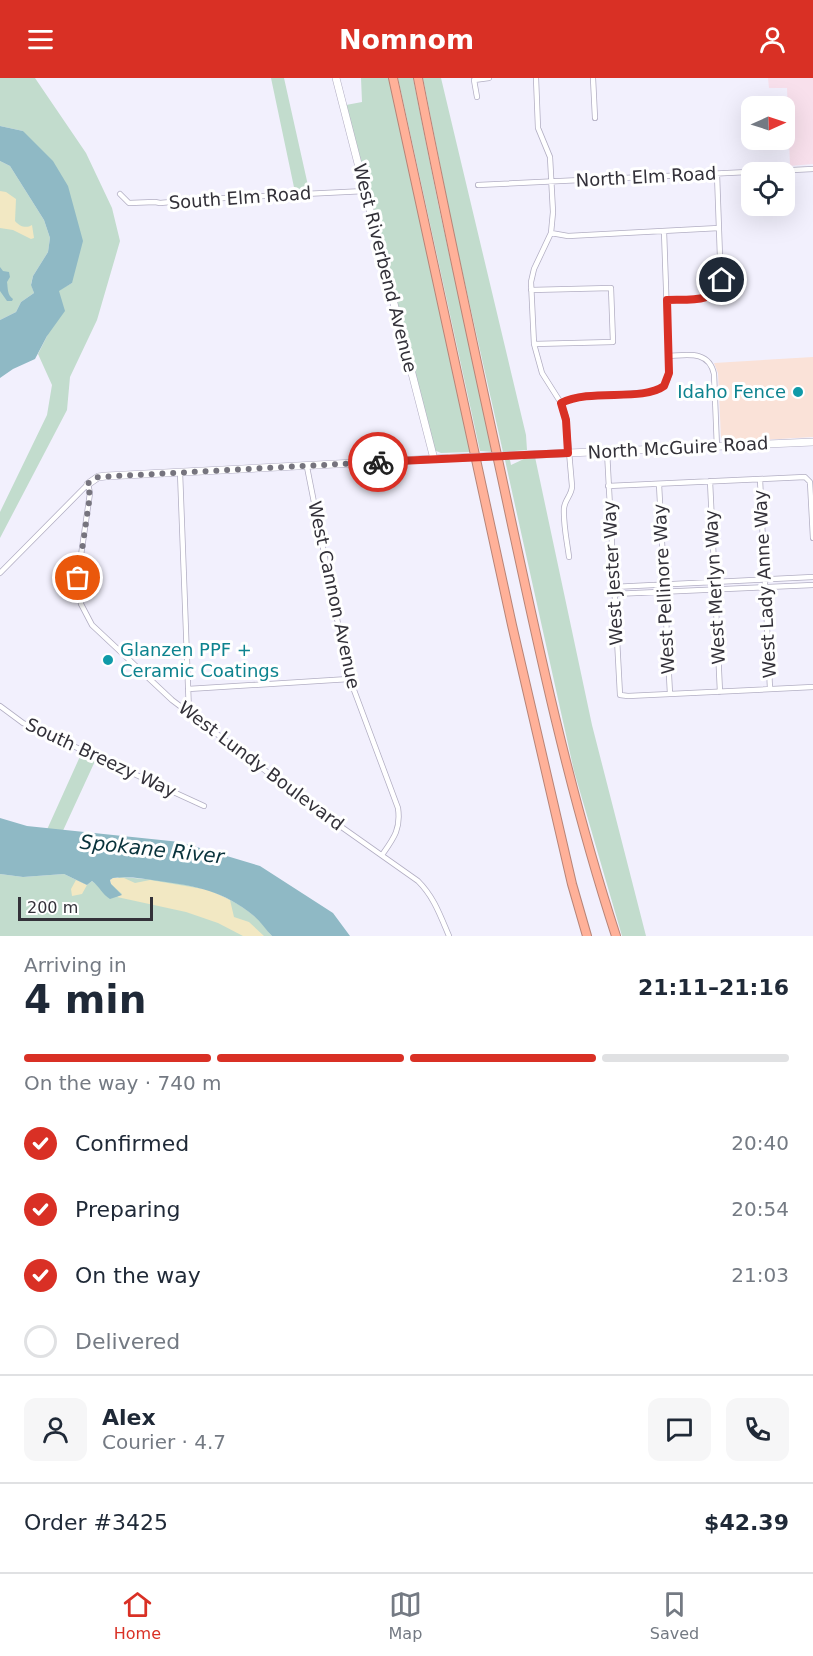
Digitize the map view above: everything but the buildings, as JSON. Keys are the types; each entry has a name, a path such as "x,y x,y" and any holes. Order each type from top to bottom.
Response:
{"highway":[{"path":"393,78 512,625 572,884 587,936"},
{"path":"418,78 453,257 561,742 591,857 616,936"}],"street":[{"name":"West Riverbend Avenue","path":"336,78 434,459"},
{"path":"477,97 474,80 489,78"},
{"path":"536,78 538,128 550,157 553,212 552,233 534,269 531,290 534,344 542,373 561,403 566,420 572,490 565,503 564,513 569,557"},
{"path":"593,78 595,118"},
{"name":"North Elm Road","path":"478,185 813,169"},
{"path":"667,300 706,297 718,290 722,280 717,174"},
{"name":"South Elm Road","path":"120,194 129,203 160,203 365,191"},
{"path":"552,233 568,236 719,228"},
{"path":"561,403 584,396 656,391 664,386 669,378 664,231"},
{"path":"531,290 611,288 613,342 534,344"},
{"path":"669,356 698,355 712,366 717,448"},
{"name":"North McGuire Road","path":"87,484 102,476 813,442"},
{"name":"West Jester Way","path":"607,452 620,695 670,694"},
{"name":"West Cannon Avenue","path":"307,467 349,679 398,808 400,822 393,839 382,855"},
{"path":"180,472 189,712"},
{"path":"608,486 807,478 810,482 813,538"},
{"name":"West Lady Anne Way","path":"760,479 770,689"},
{"name":"West Merlyn Way","path":"710,481 720,692"},
{"path":"0,573 87,484"},
{"name":"West Lundy Boulevard","path":"87,484 90,495 77,583 83,609 94,627 172,700 316,809 418,881 436,904 449,936"},
{"name":"West Pellinore Way","path":"659,484 670,694"},
{"path":"614,594 714,582 813,577"},
{"path":"613,587 714,589 813,585"},
{"path":"188,689 349,679"},
{"path":"670,694 813,687"},
{"name":"South Breezy Way","path":"0,706 23,723 204,806"}],"shaded area":[{"path":"768,78 813,78 813,164 795,166 795,162 790,162 789,150 795,150 795,96 787,96 787,88 769,88"},
{"path":"813,357 813,437 745,441 721,438 718,373 714,363"}],"green space":[{"path":"0,78 35,78 86,153 112,208 120,241 97,320 70,377 67,410 0,538 0,512 47,415 52,385 38,354 47,336 59,290 72,283 23,131 0,126"},
{"path":"271,78 284,78 309,190 295,192"},
{"path":"361,78 389,78 470,452 441,453 434,450 346,105 362,102"},
{"path":"398,78 413,78 493,452 480,451"},
{"path":"423,78 441,78 526,435 527,450 503,452 454,235"},
{"path":"0,161 10,166 44,220 50,238 48,252 33,276 31,284 34,293 21,302 16,312 0,320"},
{"path":"535,457 592,725 646,936 622,936 574,771 505,460 510,460 511,465 526,458"},
{"path":"82,752 96,759 61,835 45,834"},
{"path":"0,874 23,877 64,874 87,885 92,881 102,889 119,877 189,885 223,896 239,905 256,917 272,936 0,936"}],"sand":[{"path":"0,191 16,199 15,221 27,227 32,225 34,238 31,239 13,230 0,228"},
{"path":"124,878 135,883 150,880 209,890 230,900 234,917 249,922 264,936 243,936 218,923 186,912 117,897 122,894 111,884 110,880"},
{"path":"76,880 87,885 82,894 72,896 71,889"}],"water":[{"path":"0,126 23,131 53,161 68,186 83,241 72,283 59,291 65,311 47,336 35,359 0,378 0,320 16,312 21,302 34,293 31,285 33,276 48,252 50,238 44,220 10,166 0,161"},
{"path":"0,267 3,271 9,272 10,277 7,282 12,301 7,301 0,291"},
{"name":"Spokane River","path":"0,818 27,826 180,842 260,866 333,913 350,936 272,936 254,916 232,901 221,895 185,885 136,878 113,878 110,880 111,884 122,895 110,899 92,881 87,885 64,874 23,877 0,874"}],"way so far":[{"path":"78,578 90,495 87,484 98,477 378,462"}],"place":[{"name":"Idaho Fence","path":"798,392"},
{"name":"Glanzen PPF + Ceramic Coatings","path":"108,660"}],"route":[{"path":"378,462 568,453 566,420 561,403 584,396 652,392 664,386 669,378 667,300 706,297 718,290 722,280"}]}
